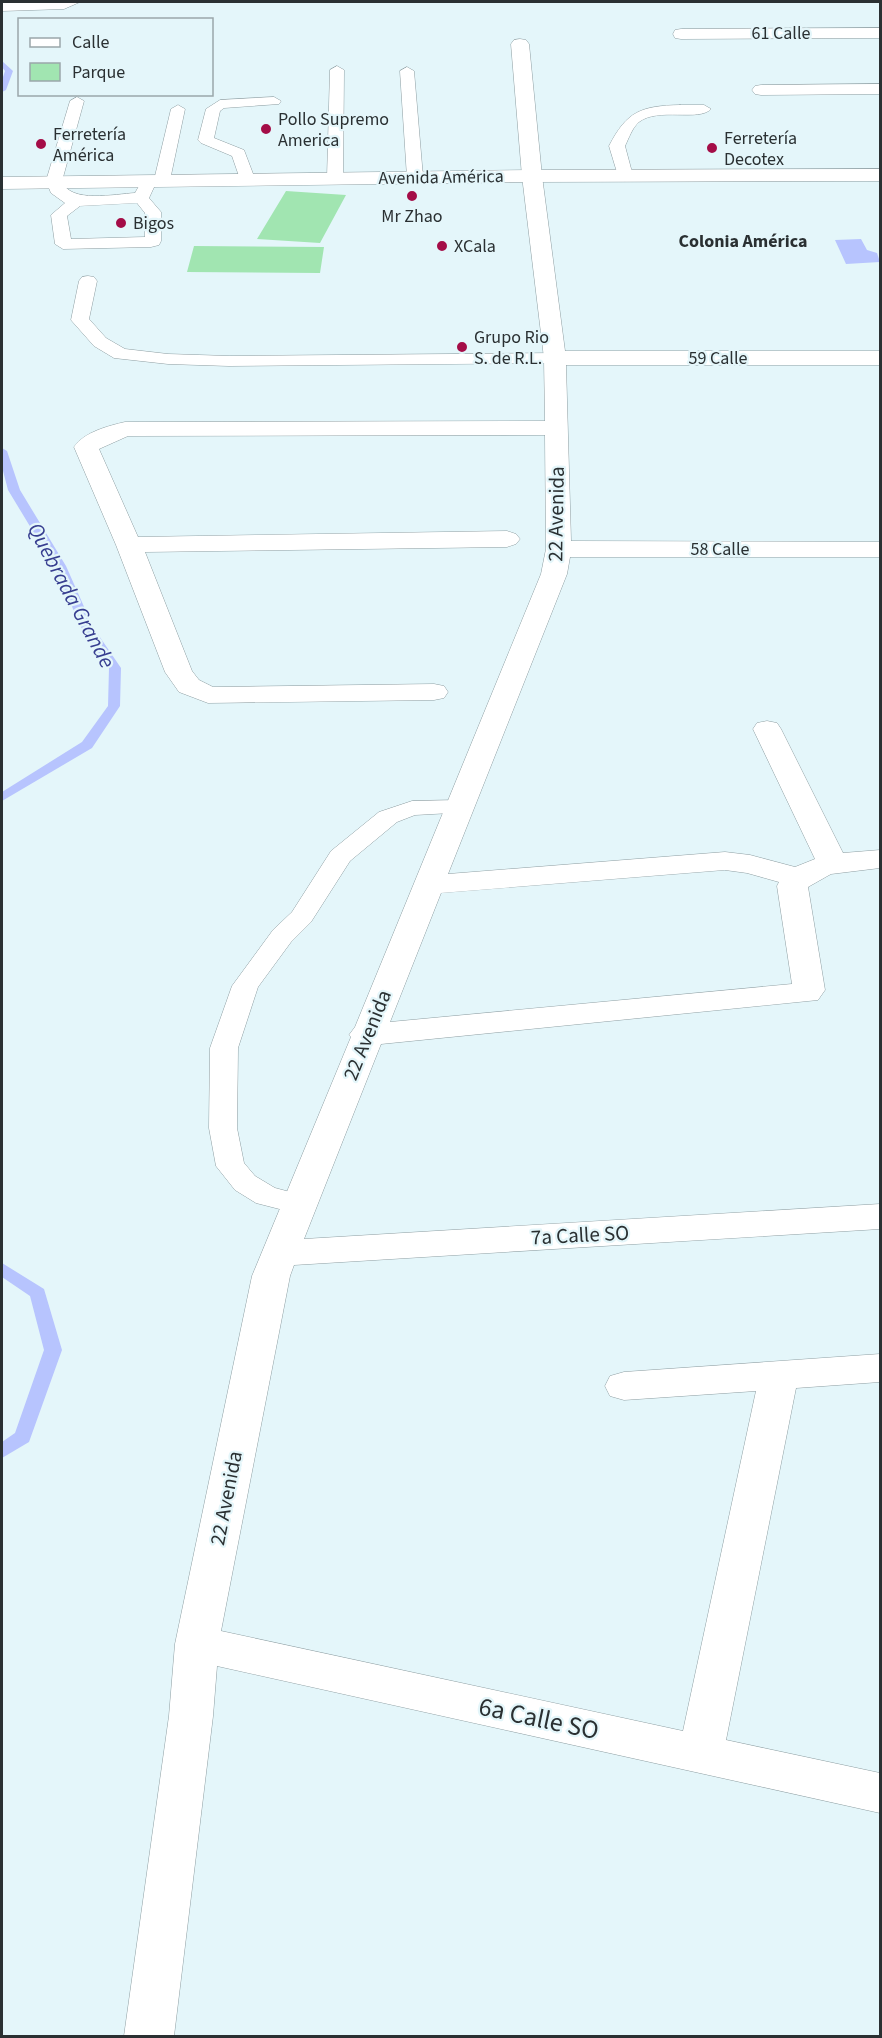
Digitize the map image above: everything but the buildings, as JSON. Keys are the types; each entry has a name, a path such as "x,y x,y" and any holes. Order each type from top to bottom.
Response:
{"street":[{"name":"61 Calle","path":"681,34 880,33"},
{"name":"22 Avenida","path":"149,2037 191,1716 197,1644 271,1276 366,1035 554,574 559,549 555,358 532,176 520,44"},
{"path":"761,90 880,89"},
{"name":"Avenida América","path":"2,183 415,177 880,175"},
{"name":"59 Calle","path":"555,358 880,358"},
{"path":"434,692 208,694 189,686 179,672 129,545 86,447 125,429 556,428"},
{"path":"129,545 507,539"},
{"name":"58 Calle","path":"559,549 880,550"},
{"path":"767,729 833,864"},
{"path":"366,1035 806,993 809,990 792,886 798,878 833,864 880,859"},
{"path":"428,885 725,861 750,864 798,878"},
{"name":"7a Calle SO","path":"279,1253 880,1217"},
{"path":"624,1386 880,1368"},
{"path":"701,1754 779,1375"},
{"name":"6a Calle SO","path":"197,1644 880,1793"}],"lane":[{"path":"2,7 64,5 73,2"},
{"path":"335,178 337,70"},
{"path":"407,71 415,177"},
{"path":"77,101 47,181 73,201 141,198 156,180 178,109"},
{"path":"248,179 239,153 206,140 213,109 220,104 274,101"},
{"path":"625,176 617,146 629,124 639,116 655,112 704,109"},
{"path":"73,201 73,204 59,215 63,244 151,242 153,241 153,212 141,198"},
{"path":"88,281 80,320 100,342 120,354 229,361 555,358"},
{"path":"299,1204 266,1196 245,1184 230,1166 224,1128 224,1048 245,986 282,936 302,917 339,856 388,817 412,808 460,807"}],"green space":[{"path":"286,191 346,195 320,243 257,239"},
{"path":"194,246 324,247 320,273 187,272"}],"water":[{"path":"861,239 867,250 877,253 880,262 846,264 835,240"}],"waterway":[{"name":"Quebrada Grande","path":"2,63 9,71 2,90"},
{"name":"Quebrada Grande","path":"2,451 14,490 60,566 87,627 115,668 114,706 87,745 2,797"},
{"name":"Quebrada Grande","path":"2,1269 38,1293 53,1350 23,1437 2,1451"}],"place":[{"name":"Pollo Supremo America","path":"266,129"},
{"name":"Ferretería América","path":"41,144"},
{"name":"Ferretería Decotex","path":"712,148"},
{"name":"Mr Zhao","path":"412,196"},
{"name":"Bigos","path":"121,223"},
{"name":"XCala","path":"442,246"},
{"name":"Grupo Rio S. de R.L.","path":"462,347"}],"district":[{"name":"Colonia América","path":"743,241"}]}
